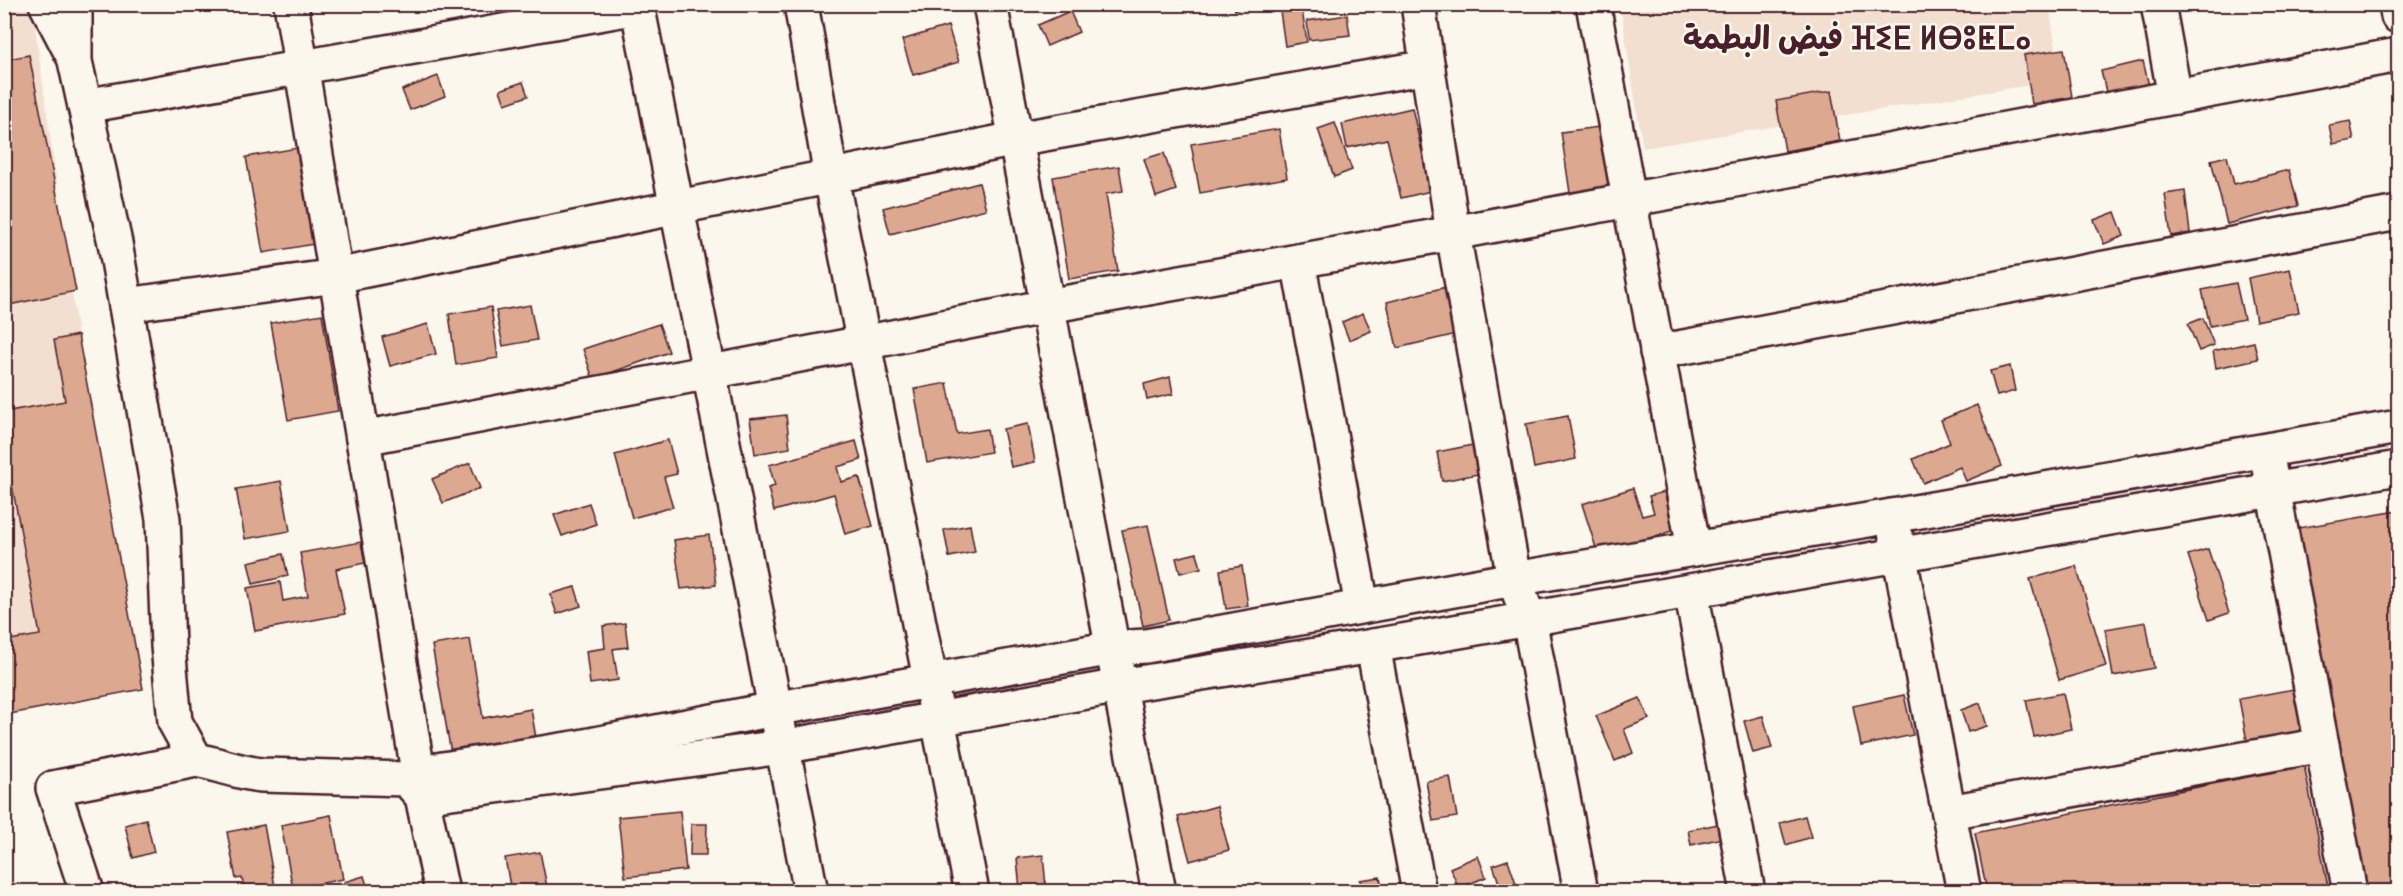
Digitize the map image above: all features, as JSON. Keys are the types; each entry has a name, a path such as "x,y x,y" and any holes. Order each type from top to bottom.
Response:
{"street":[{"path":"46,4 75,61"},
{"path":"75,4 75,61 115,243 163,519 168,646 175,722 196,760"},
{"path":"291,4 363,438 416,783 442,891"},
{"path":"801,4 863,343 933,682 972,891"},
{"path":"990,4 1159,891"},
{"path":"1418,4 1453,233 1514,579 1529,618 1581,891"},
{"path":"1593,4 1694,549"},
{"path":"2158,4 2175,97"},
{"path":"2396,4 2398,16"},
{"path":"85,106 637,6 811,891"},
{"path":"363,438 1048,306 1453,233 2398,55"},
{"path":"126,305 336,276 1016,139 1428,68"},
{"path":"1657,352 2398,213"},
{"path":"1298,261 1362,606"},
{"path":"416,783 580,747 774,709 1113,648 1146,646 1514,579 2266,452 2398,427"},
{"path":"2266,452 2350,891"},
{"path":"87,891 53,788 196,760 216,763 240,773 416,783 782,747 1120,686 1372,646 2398,468"},
{"path":"1892,516 1964,891"},
{"path":"1691,591 1748,891"},
{"path":"1372,646 1419,891"},
{"path":"1949,812 2322,745"}],"shaded area":[{"path":"4,5 32,5 124,668 4,685"},
{"path":"1620,5 2049,5 2061,80 1643,148"}],"building":[{"path":"1234,4 1254,4 1254,6 1235,10"},
{"path":"1279,4 1301,4 1307,42 1285,46"},
{"path":"1070,11 1079,32 1047,46 1038,25"},
{"path":"1347,15 1350,35 1309,40 1307,21"},
{"path":"948,26 959,62 913,75 902,40"},
{"path":"2064,49 2072,97 2032,104 2024,55"},
{"path":"29,55 76,291 4,306 4,60"},
{"path":"2143,61 2149,86 2107,96 2101,71"},
{"path":"438,76 445,96 410,110 402,90"},
{"path":"523,82 528,96 505,104 500,90"},
{"path":"1831,91 1840,141 1785,151 1776,101"},
{"path":"1412,108 1431,191 1401,198 1387,139 1347,148 1342,124"},
{"path":"2350,121 2354,140 2333,144 2329,125"},
{"path":"1335,123 1352,170 1334,177 1318,129"},
{"path":"1599,127 1609,188 1570,193 1561,132"},
{"path":"1279,129 1287,178 1200,193 1191,144"},
{"path":"303,147 320,243 263,253 246,157"},
{"path":"1164,153 1176,190 1156,197 1144,159"},
{"path":"2227,156 2234,184 2289,170 2298,206 2227,224 2211,160"},
{"path":"1119,166 1123,191 1106,194 1118,271 1069,279 1053,177"},
{"path":"979,183 986,209 890,234 883,208"},
{"path":"2185,191 2190,233 2171,236 2165,194"},
{"path":"2115,212 2124,236 2104,244 2094,220"},
{"path":"2290,269 2299,312 2256,321 2248,278"},
{"path":"2236,283 2244,319 2210,326 2202,290"},
{"path":"1446,287 1457,334 1397,348 1387,302"},
{"path":"530,305 537,340 503,346 496,311"},
{"path":"491,307 498,358 456,365 449,314"},
{"path":"1363,313 1371,331 1349,340 1342,322"},
{"path":"322,314 338,411 288,420 271,323"},
{"path":"2203,318 2214,345 2199,351 2188,324"},
{"path":"428,324 436,354 390,366 382,337"},
{"path":"659,324 669,352 593,379 583,349"},
{"path":"78,335 143,689 4,715 4,641 40,635 4,442 4,412 65,401 54,340"},
{"path":"2254,342 2258,359 2216,368 2213,351"},
{"path":"2010,366 2015,391 1997,396 1990,371"},
{"path":"1170,377 1173,394 1147,400 1144,384"},
{"path":"947,383 957,434 987,429 991,452 927,463 914,389"},
{"path":"1977,405 2002,466 1966,481 1960,467 1923,483 1913,459 1950,443 1941,420"},
{"path":"786,415 790,448 755,454 750,419"},
{"path":"1568,416 1576,459 1534,468 1526,424"},
{"path":"1028,424 1035,462 1011,467 1003,429"},
{"path":"668,440 677,474 664,477 673,507 632,518 615,455"},
{"path":"856,441 861,460 837,467 841,482 859,477 873,526 845,534 834,494 774,511 768,488 775,486 769,465"},
{"path":"1473,445 1478,474 1442,481 1437,452"},
{"path":"470,463 480,488 443,503 432,479"},
{"path":"281,481 290,531 245,539 236,489"},
{"path":"1633,488 1642,516 1654,513 1649,496 1664,492 1675,530 1598,554 1582,504"},
{"path":"589,503 596,524 562,536 554,515"},
{"path":"2398,511 2398,892 2358,892 2298,528"},
{"path":"970,525 975,552 949,557 944,530"},
{"path":"1148,525 1169,620 1143,626 1122,530"},
{"path":"709,535 716,585 681,589 674,540"},
{"path":"361,542 365,563 336,569 345,614 255,631 247,588 280,582 283,601 308,596 300,553"},
{"path":"2208,549 2229,613 2209,620 2188,555"},
{"path":"1197,553 1201,568 1180,573 1176,558"},
{"path":"283,554 288,576 253,584 248,562"},
{"path":"1242,566 1248,606 1226,609 1220,570"},
{"path":"2076,566 2106,666 2059,680 2030,579"},
{"path":"575,587 581,606 557,614 550,594"},
{"path":"2146,622 2154,668 2113,676 2105,629"},
{"path":"625,623 628,647 613,649 618,680 590,684 586,651 605,648 603,626"},
{"path":"470,639 483,718 531,709 536,738 451,753 432,645"},
{"path":"2299,688 2309,741 2249,752 2239,699"},
{"path":"2063,693 2071,729 2034,737 2026,700"},
{"path":"1904,695 1913,735 1861,746 1853,706"},
{"path":"1640,698 1649,719 1624,729 1633,753 1615,761 1596,716"},
{"path":"1980,703 1987,726 1968,732 1961,710"},
{"path":"1763,716 1772,748 1753,753 1744,721"},
{"path":"2304,765 2329,892 1987,892 1975,833"},
{"path":"1450,777 1457,817 1433,821 1426,781"},
{"path":"1217,806 1229,850 1190,861 1178,817"},
{"path":"680,811 686,870 625,877 618,817"},
{"path":"331,815 343,879 293,889 281,825"},
{"path":"1805,816 1811,837 1786,845 1780,823"},
{"path":"146,819 154,852 133,858 125,825"},
{"path":"1729,822 1732,836 1691,845 1688,830"},
{"path":"691,824 707,824 706,855 690,855"},
{"path":"264,825 276,892 245,892 242,878 236,879 227,832"},
{"path":"540,852 547,887 511,892 505,858"},
{"path":"1043,855 1046,887 1020,890 1017,858"},
{"path":"1478,856 1486,877 1459,888 1450,868"},
{"path":"1508,860 1519,892 1502,892 1493,865"},
{"path":"364,876 369,892 347,892 344,882"},
{"path":"1380,877 1383,892 1362,892 1360,880"},
{"path":"1778,890 1799,890 1799,892 1778,892"}],"district":[{"name":"فيض البطمة ⴼⵉⴹ ⵍⴱⵓⵟⵎⴰ","path":"1857,38"}]}
